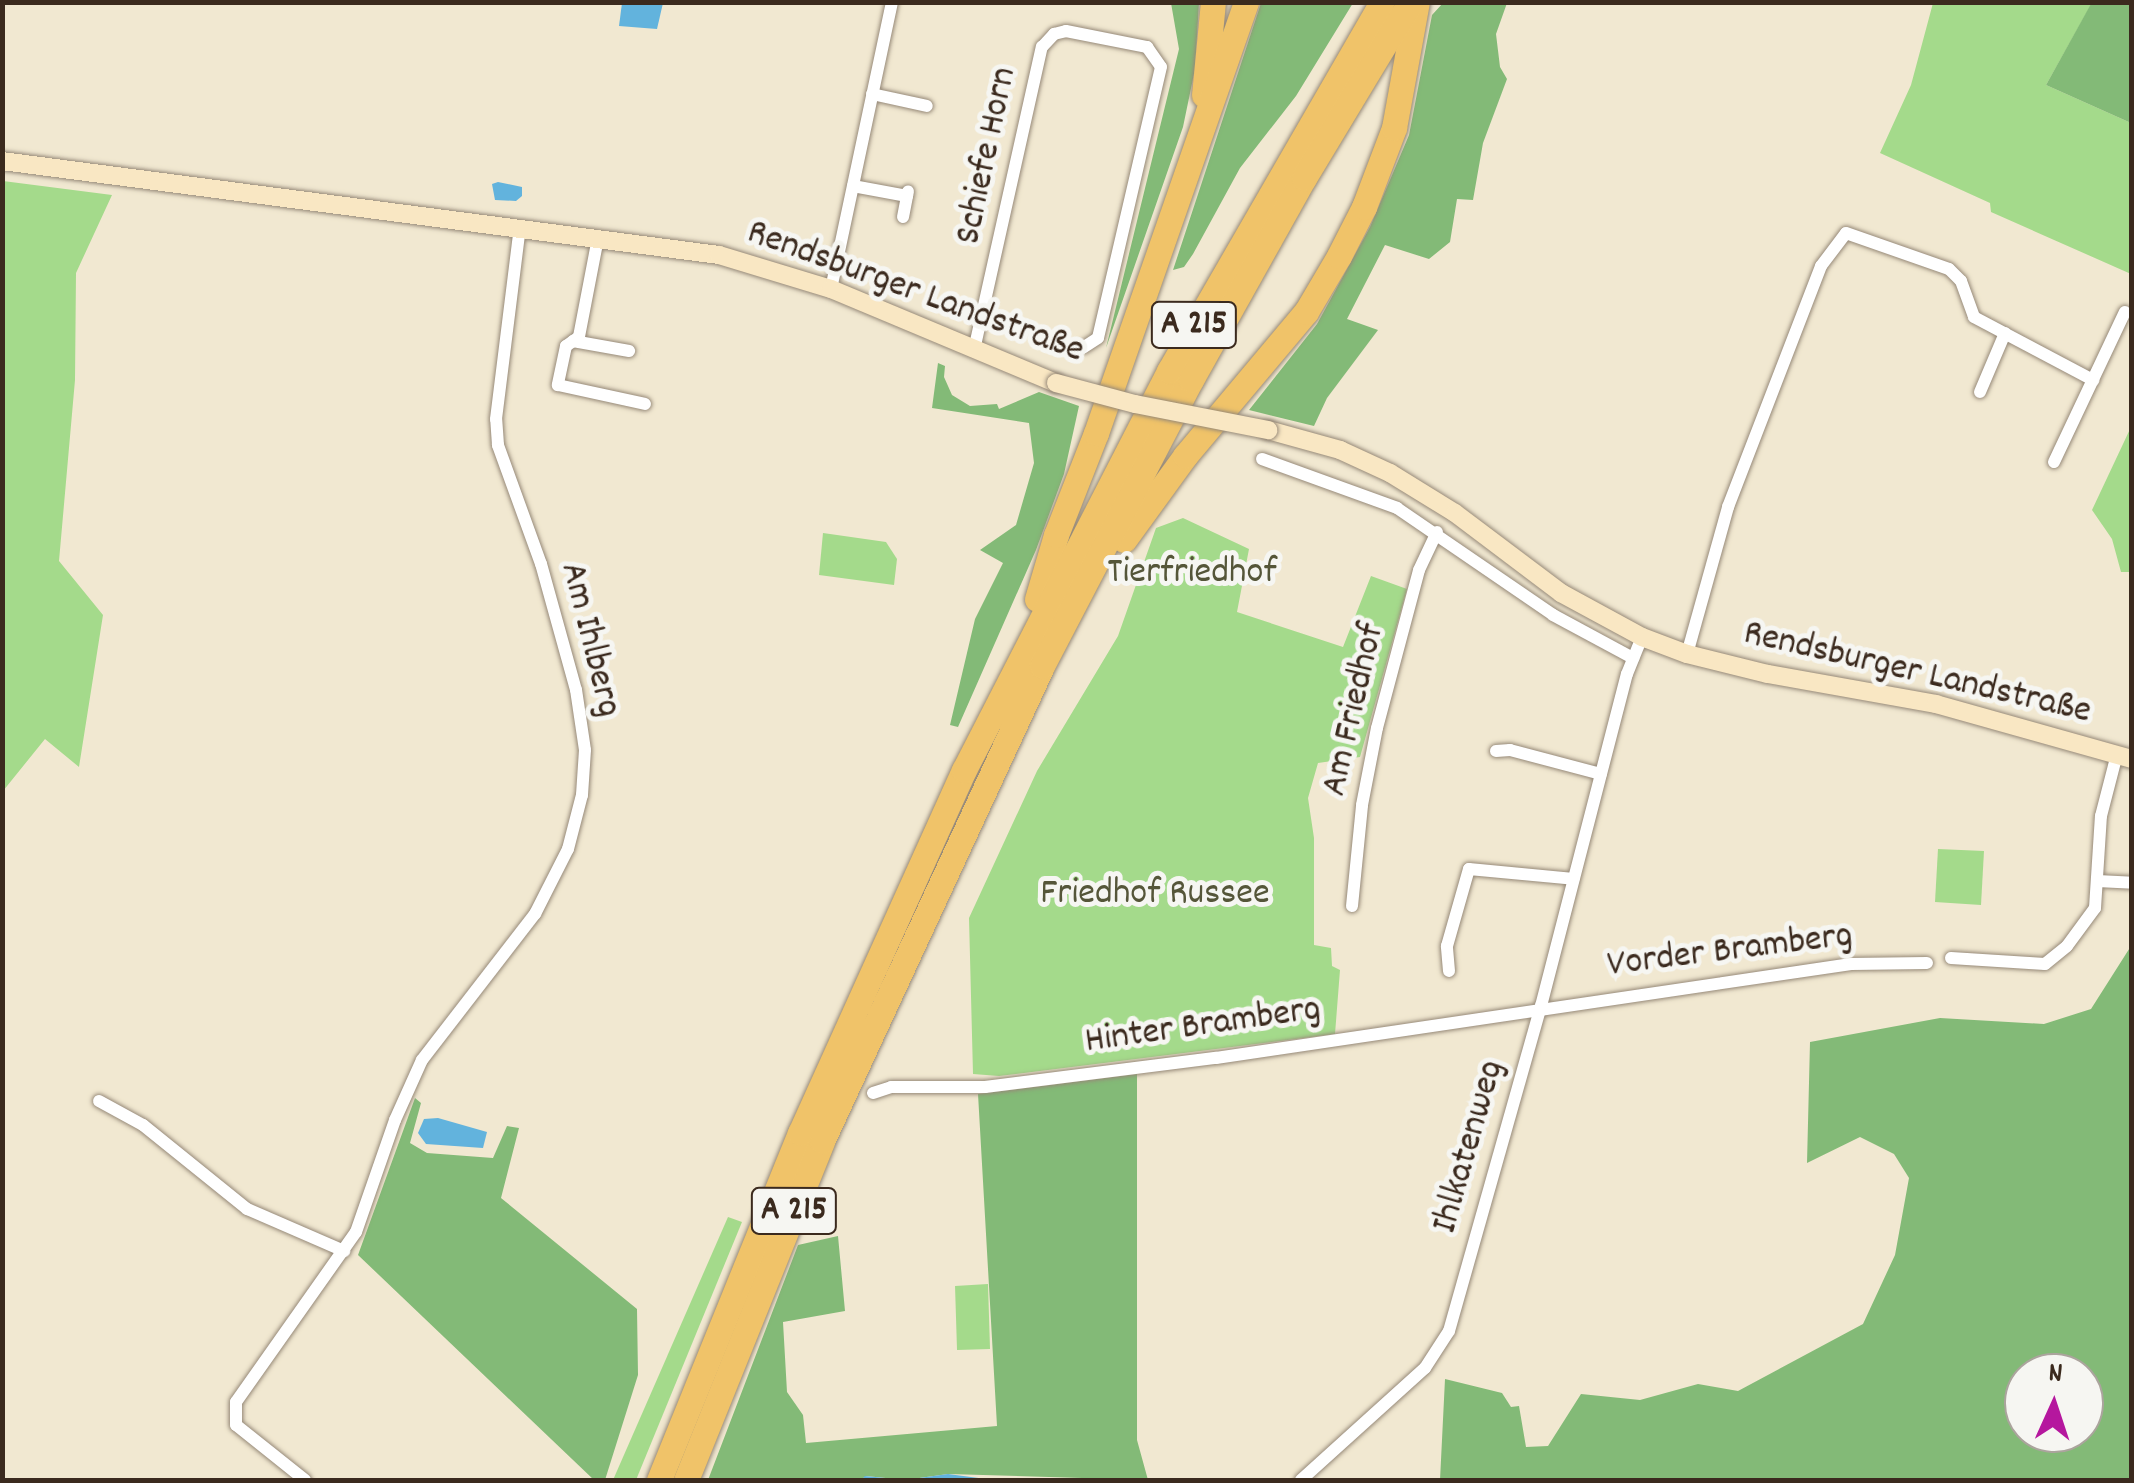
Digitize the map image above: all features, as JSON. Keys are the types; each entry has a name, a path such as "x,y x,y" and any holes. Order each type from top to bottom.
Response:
{"highway":[{"path":"1196,150 1213,2"},
{"path":"1031,661 1056,535 1246,2"},
{"name":"A 215","path":"659,1480 816,1097 1197,320 1382,2"},
{"path":"1031,661 1164,483 1306,312 1364,208 1394,128 1413,2"},
{"name":"A 215","path":"686,1480 838,1106 1031,661 1413,2"}],"street":[{"path":"831,289 892,2"},
{"name":"Schiefe Horn","path":"974,350 1042,47 1054,34 1066,31 1140,45 1152,51 1161,66 1098,338 1084,347"},
{"path":"872,94 927,104"},
{"name":"Rendsburger Landstraße","path":"2,161 720,255 831,289 1056,384 1134,404 1268,430 1340,450 1456,513 1562,593 1642,636 1687,654 1768,674 1936,704 2124,757"},
{"path":"853,186 908,192 903,217"},
{"name":"Am Ihlberg","path":"304,1480 236,1424 236,1402 356,1232 395,1120 422,1060 534,914 556,878 582,794 585,750 576,690 541,564 511,490 498,445 497,406 526,228"},
{"name":"Rendsburger Landstraße","path":"1687,654 1728,508 1820,266 1846,233 1949,268 1961,281 1974,317 2005,333"},
{"path":"598,238 579,337 566,346 558,385 645,404"},
{"path":"2054,462 2125,312"},
{"path":"1980,392 2005,333 2092,380"},
{"path":"574,341 629,351"},
{"path":"1262,459 1397,508 1554,615 1633,658"},
{"name":"Am Friedhof","path":"1352,906 1362,805 1376,728 1419,570 1437,532"},
{"name":"Ihlkatenweg","path":"1301,1480 1425,1368 1445,1340 1642,636"},
{"path":"1496,751 1510,750 1601,774"},
{"path":"1952,958 2052,962 2095,908 2101,816 2124,757"},
{"path":"1450,971 1447,946 1469,869 1574,879"},
{"path":"2098,880 2132,884"},
{"name":"Vorder Bramberg","path":"1541,1006 1851,964 1926,963"},
{"name":"Hinter Bramberg","path":"873,1093 891,1087 985,1087 1216,1058 1541,1006"},
{"path":"99,1102 143,1125 247,1209 344,1251"}],"green space":[{"path":"2092,2 2131,3 2131,123 2046,85"},
{"path":"1171,3 1199,3 1195,69 1183,127 1106,348 1179,49"},
{"path":"1261,3 1353,3 1296,96 1240,168 1193,254 1184,267 1173,270"},
{"path":"1443,3 1507,3 1496,34 1500,67 1507,79 1483,143 1473,200 1457,199 1450,242 1429,259 1385,245 1347,319 1378,330 1327,398 1314,426 1249,410 1317,324 1370,227 1409,135 1432,15"},
{"path":"1933,3 2092,3 2046,85 2131,123 2131,274 1991,212 1990,203 1880,153 1911,85"},
{"path":"3,181 112,195 76,273 75,380 59,561 103,615 79,767 45,739 3,791"},
{"path":"938,363 945,366 944,377 952,395 970,406 997,404 999,409 1039,392 1079,406 1064,474 1036,550 958,727 950,725 975,619 1003,563 980,550 1016,525 1034,463 1029,423 932,408"},
{"path":"2131,427 2131,572 2121,572 2112,539 2092,510"},
{"name":"Friedhof Russee","path":"1183,518 1249,549 1237,612 1343,647 1371,576 1407,589 1360,757 1318,763 1308,798 1314,838 1314,945 1331,948 1332,966 1340,970 1335,1034 999,1076 973,1074 969,918 1037,771 1118,636 1156,528"},
{"path":"823,533 886,542 897,559 894,585 819,575"},
{"path":"1938,849 1984,851 1981,905 1935,902"},
{"path":"2131,946 2131,1480 1440,1480 1445,1379 1502,1393 1511,1407 1519,1406 1526,1447 1548,1446 1581,1394 1640,1400 1698,1384 1738,1391 1863,1324 1895,1255 1909,1178 1894,1154 1860,1137 1807,1163 1810,1042 1940,1018 2044,1024 2091,1009"},
{"path":"1137,1074 1137,1440 1148,1480 948,1474 905,1480 866,1476 861,1480 708,1480 798,1245 838,1236 845,1311 783,1322 787,1392 803,1415 806,1443 997,1426 978,1094"},
{"path":"415,1098 421,1103 410,1143 427,1153 493,1158 507,1126 519,1128 501,1198 637,1309 638,1375 605,1480 594,1480 358,1255"},
{"path":"728,1217 742,1222 636,1480 613,1480"},
{"path":"988,1284 990,1349 957,1350 955,1286"}],"water":[{"path":"622,3 663,3 657,29 619,26"},
{"path":"492,184 522,187 522,196 516,201 495,200"},
{"path":"438,1118 487,1132 483,1148 426,1144 418,1133 424,1119"},
{"path":"948,1474 986,1479 1064,1480 905,1480"},
{"path":"865,1476 905,1480 861,1480"}],"park label":[{"name":"Tierfriedhof","path":"1192,574"}]}
